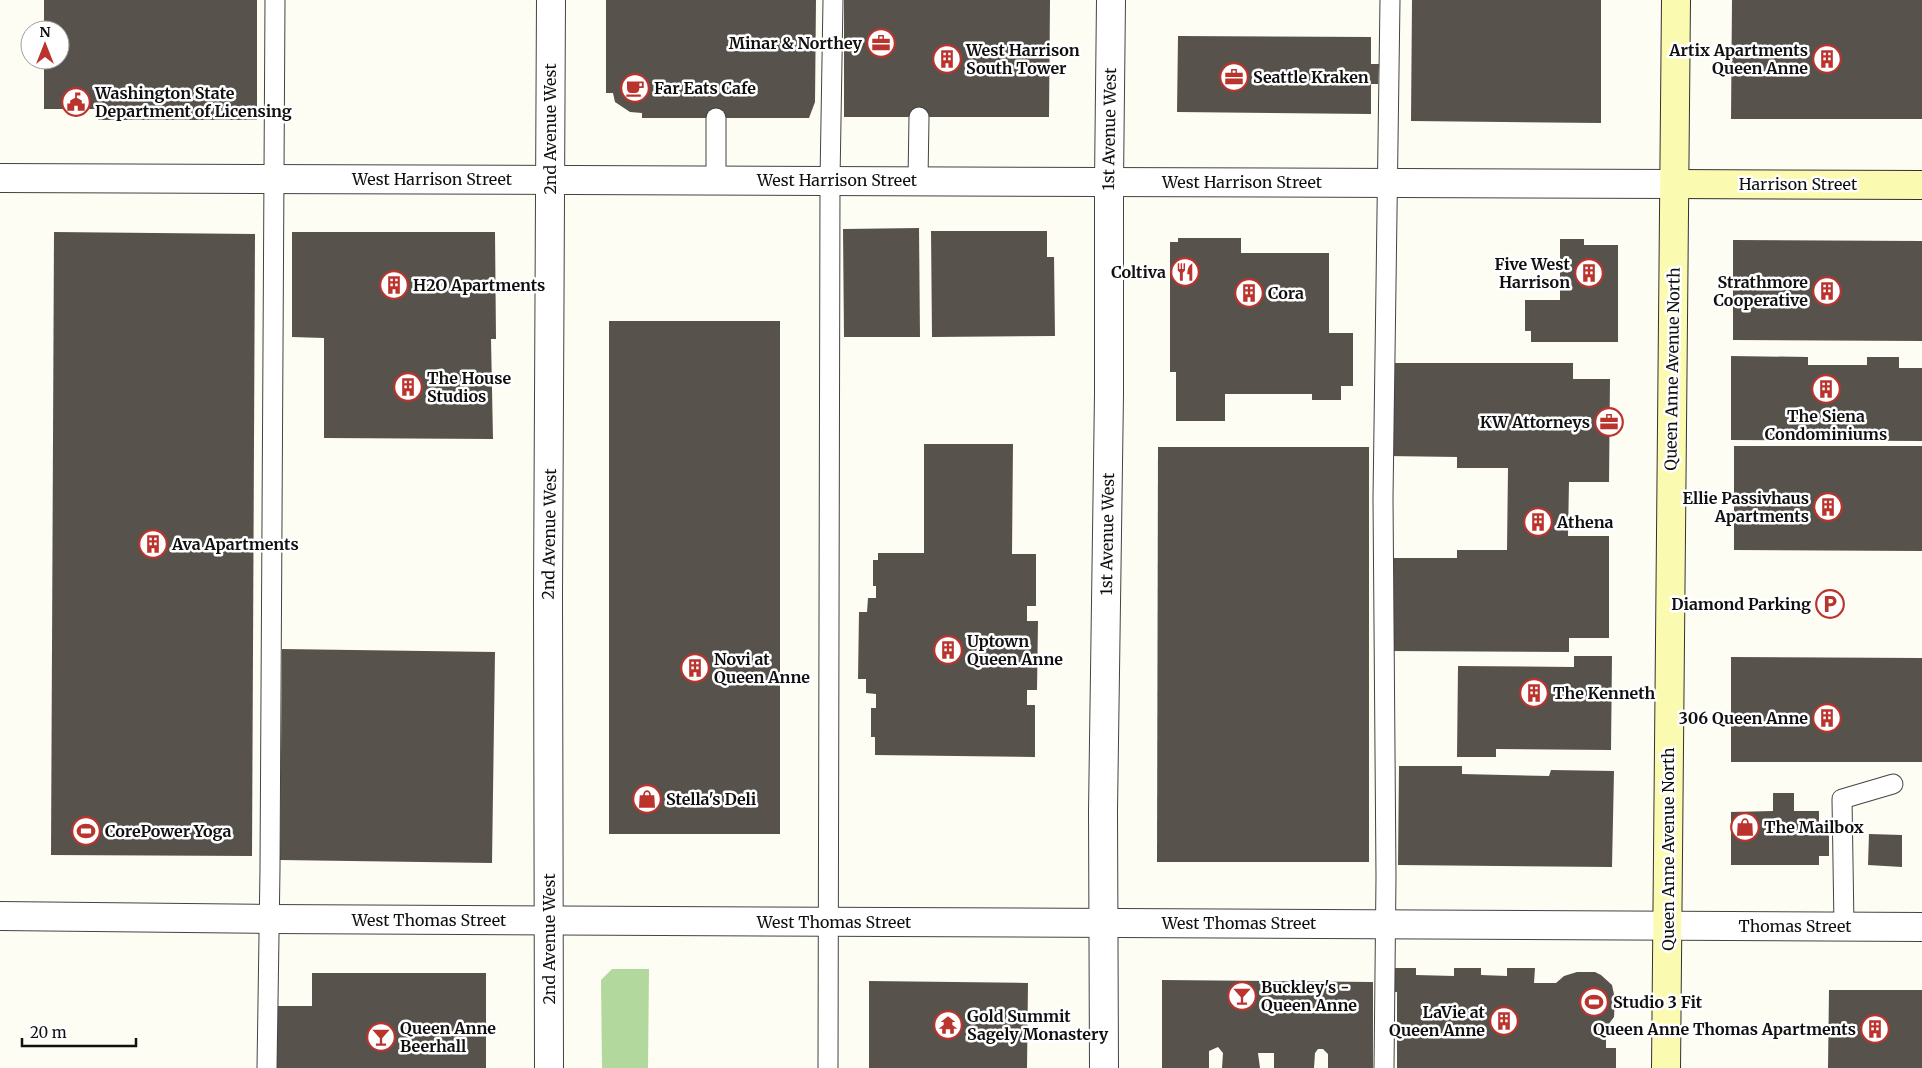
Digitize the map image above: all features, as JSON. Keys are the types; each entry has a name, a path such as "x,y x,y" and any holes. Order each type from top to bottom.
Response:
{"main road":[{"name":"Queen Anne Avenue North","path":"1666,1068 1676,0"},
{"name":"Harrison Street","path":"1674,184 1922,185"}],"street":[{"name":"2nd Avenue West","path":"549,1068 549,180 551,0"},
{"name":"1st Avenue West","path":"1104,1068 1103,811 1109,394 1111,0"},
{"name":"West Harrison Street","path":"0,178 1674,184"},
{"name":"West Thomas Street","path":"0,916 270,919 1667,925"},
{"name":"Thomas Street","path":"1667,925 1922,927"}],"lane":[{"path":"267,1068 270,919 275,0"},
{"path":"828,1068 827,922 832,0"},
{"path":"1384,1068 1383,498 1390,0"},
{"path":"716,118 716,180"},
{"path":"918,180 919,118"},
{"path":"1844,926 1842,799 1893,784"}],"green space":[{"path":"612,969 649,969 648,1068 602,1068 601,980"}],"building":[{"path":"44,0 257,0 257,120 98,120 98,109 44,109 44,70 70,70 70,20 44,20"},
{"path":"606,0 816,0 815,102 809,118 642,118 642,113 630,112 615,102 613,93 606,93"},
{"name":"West Harrison South Tower","path":"844,0 1050,0 1049,117 844,117"},
{"path":"1412,0 1601,0 1601,123 1411,121"},
{"name":"Artix Apartments Queen Anne","path":"1732,0 1922,0 1922,119 1731,119"},
{"path":"1178,36 1371,37 1371,64 1379,64 1378,84 1371,84 1371,114 1177,112"},
{"path":"919,228 920,337 844,337 843,229"},
{"path":"931,231 1047,231 1047,257 1054,257 1055,336 932,337"},
{"name":"Ava Apartments","path":"54,232 255,234 252,856 51,855"},
{"path":"292,232 495,232 496,339 491,339 493,439 324,438 324,338 292,337"},
{"name":"Cora","path":"1178,238 1241,238 1241,253 1329,253 1329,333 1353,333 1353,386 1341,386 1341,400 1312,400 1312,394 1225,394 1225,421 1176,421 1176,372 1170,372 1170,242 1178,242"},
{"name":"Five West Harrison","path":"1560,239 1584,239 1584,245 1618,245 1618,342 1531,342 1531,331 1525,331 1525,300 1560,300"},
{"name":"Strathmore Cooperative","path":"1733,240 1922,241 1922,341 1733,340"},
{"name":"Novi at Queen Anne","path":"609,321 780,321 780,834 609,834"},
{"name":"The Siena Condominiums","path":"1731,356 1808,357 1808,365 1867,365 1867,357 1899,357 1899,368 1922,368 1922,441 1731,440"},
{"name":"Athena","path":"1393,363 1573,363 1573,379 1610,379 1609,482 1569,482 1568,536 1609,536 1609,638 1569,638 1569,652 1388,651 1389,558 1457,558 1457,550 1507,550 1508,468 1457,468 1457,457 1387,456"},
{"name":"Uptown Queen Anne","path":"924,444 1013,444 1012,554 1036,554 1036,606 1027,606 1027,621 1038,621 1037,690 1027,690 1027,705 1035,705 1035,757 875,755 875,737 871,737 871,708 876,708 876,694 866,693 866,679 858,679 859,612 867,612 868,598 876,598 876,586 873,586 873,560 878,560 878,553 924,553"},
{"name":"Ellie Passivhaus Apartments","path":"1734,446 1922,446 1922,551 1734,550"},
{"path":"1158,447 1369,447 1369,862 1157,862"},
{"path":"282,649 495,652 492,863 280,860"},
{"name":"The Kenneth","path":"1574,656 1612,656 1611,750 1496,749 1496,757 1457,757 1458,666 1574,667"},
{"name":"306 Queen Anne","path":"1731,657 1922,658 1922,762 1731,762"},
{"path":"1399,766 1462,766 1462,774 1549,776 1551,770 1614,771 1612,867 1398,865"},
{"path":"1773,793 1794,793 1794,811 1819,811 1819,835 1829,835 1829,856 1819,856 1819,865 1731,865 1731,812 1773,811"},
{"path":"1869,834 1902,835 1902,867 1868,865"},
{"name":"LaVie at Queen Anne","path":"1390,968 1416,968 1416,975 1454,976 1454,968 1481,968 1481,975 1507,976 1507,968 1535,968 1534,983 1556,983 1564,976 1577,972 1595,972 1612,985 1615,999 1614,1017 1600,1031 1601,1035 1606,1035 1606,1048 1616,1048 1616,1068 1397,1068 1397,992 1390,992"},
{"name":"Queen Anne Beerhall","path":"312,973 486,973 486,1068 277,1068 277,1006 312,1006"},
{"path":"1162,980 1373,982 1373,1068 1328,1068 1328,1054 1323,1049 1318,1049 1315,1053 1314,1068 1274,1068 1274,1053 1258,1053 1260,1068 1222,1068 1223,1053 1218,1047 1209,1051 1209,1068 1162,1068"},
{"name":"Gold Summit Sagely Monastery","path":"869,981 1028,983 1027,1068 869,1068"},
{"name":"Queen Anne Thomas Apartments","path":"1829,990 1922,990 1922,1068 1828,1068"}],"place":[{"name":"Minar & Northey","path":"881,43"},
{"name":"West Harrison South Tower","path":"947,59"},
{"name":"Artix Apartments Queen Anne","path":"1827,59"},
{"name":"Seattle Kraken","path":"1234,77"},
{"name":"Far Eats Cafe","path":"635,88"},
{"name":"Washington State Department of Licensing","path":"76,102"},
{"name":"Coltiva","path":"1185,272"},
{"name":"Five West Harrison","path":"1589,273"},
{"name":"H2O Apartments","path":"394,285"},
{"name":"Strathmore Cooperative","path":"1827,291"},
{"name":"Cora","path":"1249,293"},
{"name":"The House Studios","path":"408,387"},
{"name":"The Siena Condominiums","path":"1826,389"},
{"name":"KW Attorneys","path":"1609,422"},
{"name":"Ellie Passivhaus Apartments","path":"1828,507"},
{"name":"Athena","path":"1538,522"},
{"name":"Ava Apartments","path":"153,544"},
{"name":"Diamond Parking","path":"1830,604"},
{"name":"Uptown Queen Anne","path":"948,650"},
{"name":"Novi at Queen Anne","path":"695,668"},
{"name":"The Kenneth","path":"1534,693"},
{"name":"306 Queen Anne","path":"1827,718"},
{"name":"Stella's Deli","path":"647,799"},
{"name":"The Mailbox","path":"1745,827"},
{"name":"CorePower Yoga","path":"86,831"},
{"name":"Buckley's - Queen Anne","path":"1242,996"},
{"name":"Studio 3 Fit","path":"1594,1002"},
{"name":"LaVie at Queen Anne","path":"1504,1021"},
{"name":"Gold Summit Sagely Monastery","path":"948,1025"},
{"name":"Queen Anne Thomas Apartments","path":"1875,1029"},
{"name":"Queen Anne Beerhall","path":"381,1037"}]}
